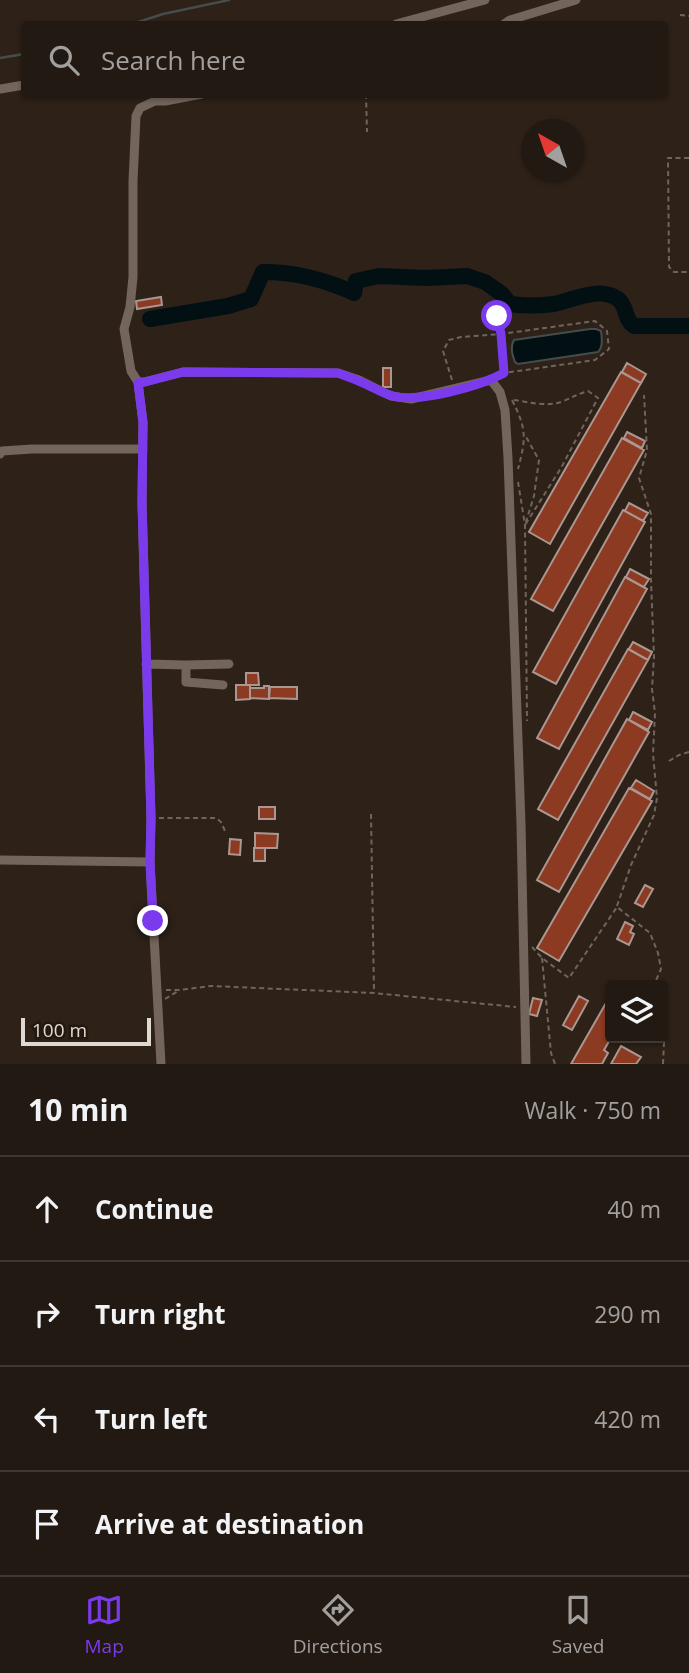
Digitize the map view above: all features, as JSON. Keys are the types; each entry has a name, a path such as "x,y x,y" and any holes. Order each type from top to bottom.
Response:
{"street":[{"path":"407,21 485,0"},
{"path":"509,21 576,0"},
{"path":"0,89 21,86"},
{"path":"161,1064 150,862 142,503 143,422 138,383 131,371 124,329 130,307 133,277 136,116 140,108 147,104 180,98"},
{"path":"138,383 183,372 304,372 338,373 391,396 411,399 491,380 500,392 505,410 507,446 521,824 526,1064"},
{"path":"0,454 2,451 32,449 143,449"},
{"path":"146,664 229,664"},
{"path":"186,665 186,682 223,685"},
{"path":"0,860 150,862"}],"path":[{"path":"680,15 689,16"},
{"path":"366,98 367,132"},
{"path":"689,158 668,158 669,267 674,272 689,272"},
{"path":"497,316 504,373"},
{"path":"455,390 443,351 449,340 595,321 607,331 609,349 595,360 504,373 491,380"},
{"path":"588,391 598,398 561,468 525,525 534,496 539,460 525,435 521,417 512,400 552,404 588,391"},
{"path":"532,947 569,978 617,907 631,864 654,815 657,798 653,754 655,713 652,689 654,657 651,514 639,478 647,450 644,395"},
{"path":"525,435 517,474 525,525 527,726"},
{"path":"669,761 689,752"},
{"path":"371,814 374,993"},
{"path":"151,818 216,818 225,831"},
{"path":"617,907 650,933 661,970 656,980"},
{"path":"542,958 551,1053 555,1064"},
{"path":"157,989 179,990 211,986 374,993 524,1008"},
{"path":"158,1007 168,996 179,990"},
{"path":"663,1064 664,1043"}],"shaded area":[{"path":"590,329 601,331 602,340 598,352 518,364 515,362 512,351 514,340"}],"building":[{"path":"161,297 162,305 137,309 136,301"},
{"path":"627,363 646,374 641,383 622,372"},
{"path":"383,368 391,368 391,387 383,387"},
{"path":"621,372 641,383 550,544 529,532"},
{"path":"627,432 645,441 642,448 624,438"},
{"path":"622,438 644,450 553,611 531,599"},
{"path":"629,503 648,513 643,521 625,511"},
{"path":"623,510 645,522 556,684 533,672"},
{"path":"630,569 649,579 644,587 626,577"},
{"path":"625,577 647,589 559,749 537,738"},
{"path":"633,642 652,652 648,660 629,649"},
{"path":"628,649 648,660 558,820 538,809"},
{"path":"246,673 258,673 259,685 246,685"},
{"path":"236,685 250,685 250,699 236,700"},
{"path":"269,686 269,699 250,698 250,688"},
{"path":"270,687 297,687 297,699 269,698"},
{"path":"633,712 652,722 648,730 629,720"},
{"path":"627,719 649,732 559,892 537,880"},
{"path":"636,780 654,791 650,799 631,788"},
{"path":"629,788 652,801 559,961 537,948"},
{"path":"259,807 275,807 275,819 259,819"},
{"path":"255,833 278,834 277,848 255,848"},
{"path":"230,839 241,840 240,855 229,854"},
{"path":"254,848 265,848 265,861 254,861"},
{"path":"645,885 653,889 643,907 635,903"},
{"path":"625,922 633,926 630,932 634,934 629,945 617,939"},
{"path":"579,996 588,1001 572,1030 563,1025"},
{"path":"533,998 542,1000 537,1016 529,1014"},
{"path":"605,1005 605,1043 608,1043 604,1050 608,1053 602,1064 571,1064"},
{"path":"621,1046 641,1057 636,1064 611,1064"}],"waterway":[{"path":"141,21 229,0"},
{"path":"0,58 21,54"},
{"path":"150,319 228,306 251,299 263,272 310,278 354,293 356,281 379,276 467,276 485,282 502,294 510,304 548,305 586,295 603,294 611,295 621,302 634,326 689,326"}],"route":[{"path":"153,921 142,503 143,422 138,383 183,372 338,373 391,396 411,399 472,386 504,373 497,316"}]}
